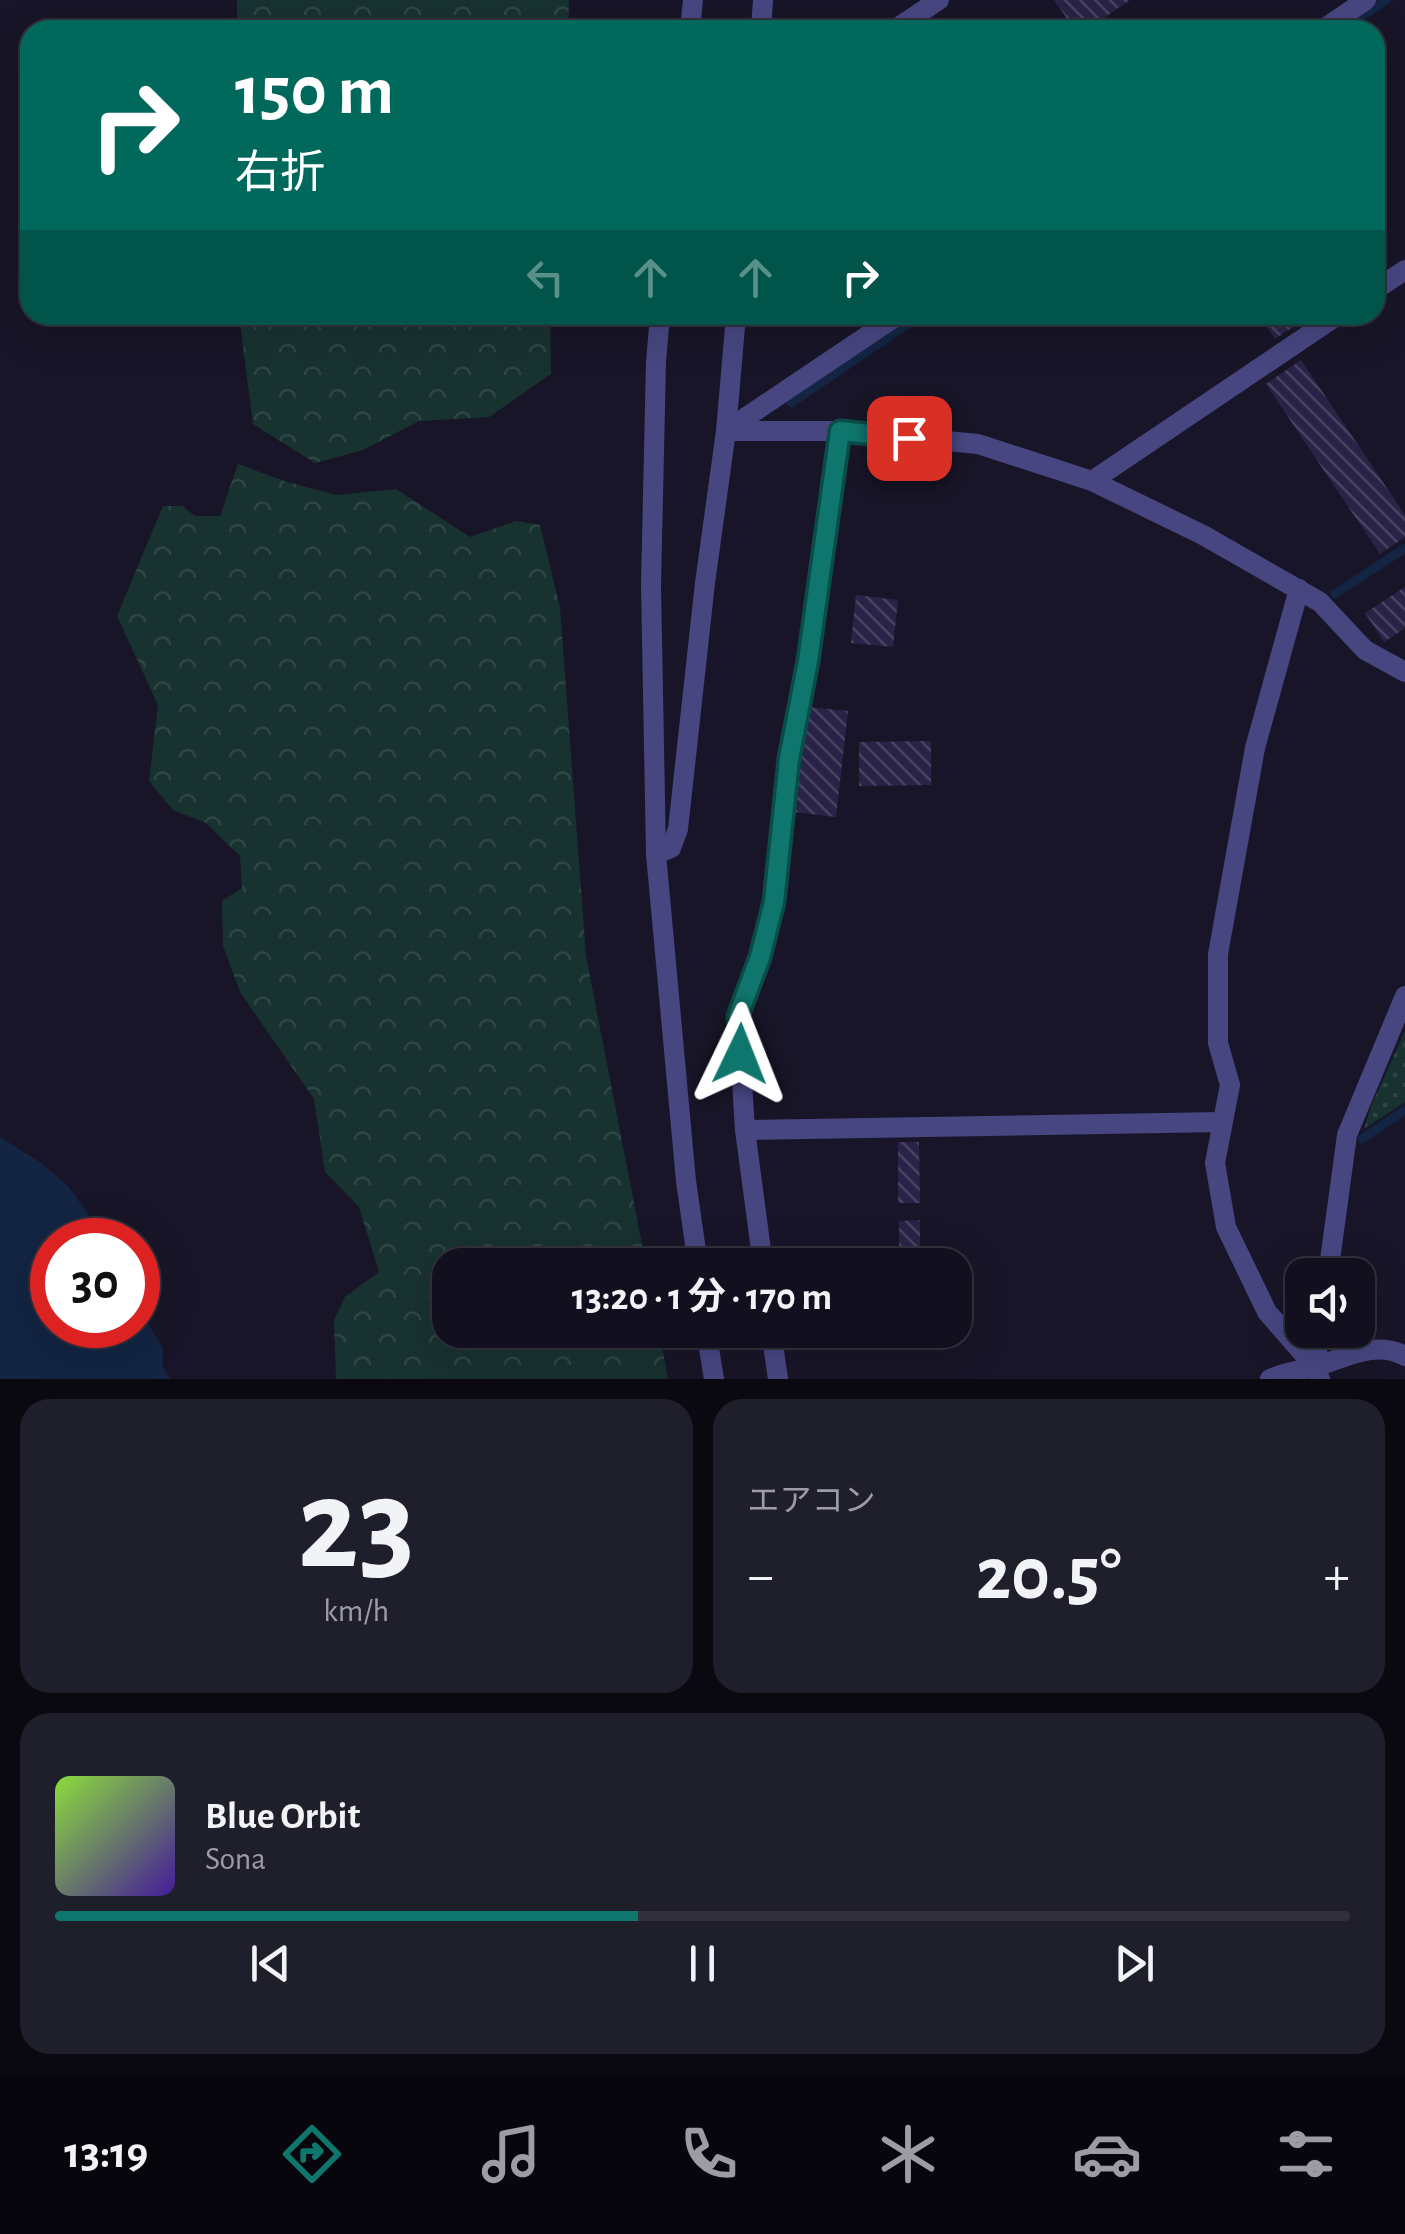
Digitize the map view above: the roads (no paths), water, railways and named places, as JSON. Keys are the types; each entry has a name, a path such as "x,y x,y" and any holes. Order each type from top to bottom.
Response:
{"street":[{"path":"909,20 938,0"},
{"path":"1337,20 1366,0"},
{"path":"659,325 651,585 656,854 684,1162 696,1248"},
{"path":"656,854 672,848 678,829 735,325"},
{"path":"726,431 883,325"},
{"path":"1092,480 1323,325"},
{"path":"726,431 840,431 978,444 1092,480 1204,535 1299,589 1320,602 1365,650 1405,672"},
{"path":"761,1248 745,1130 738,1016 760,957 774,902 789,759 808,661 840,431"},
{"path":"1299,589 1255,748 1218,954 1218,1043 1230,1084 1215,1163 1226,1227 1267,1312 1317,1373"},
{"path":"1330,1258 1347,1136 1405,996"},
{"path":"745,1130 1222,1122"},
{"path":"709,1348 714,1379"},
{"path":"774,1348 778,1379"},
{"path":"1317,1373 1319,1348"},
{"path":"1270,1379 1287,1372 1317,1373 1370,1349 1394,1350 1405,1356"}],"water":[{"path":"0,1137 40,1162 68,1186 91,1218 30,1218 30,1348 160,1348 160,1344 163,1367 170,1379 0,1379"}],"waterway":[{"path":"1357,20 1386,0"},
{"path":"791,403 906,325"},
{"path":"1335,594 1405,548"},
{"path":"1362,1139 1405,1110"}]}
